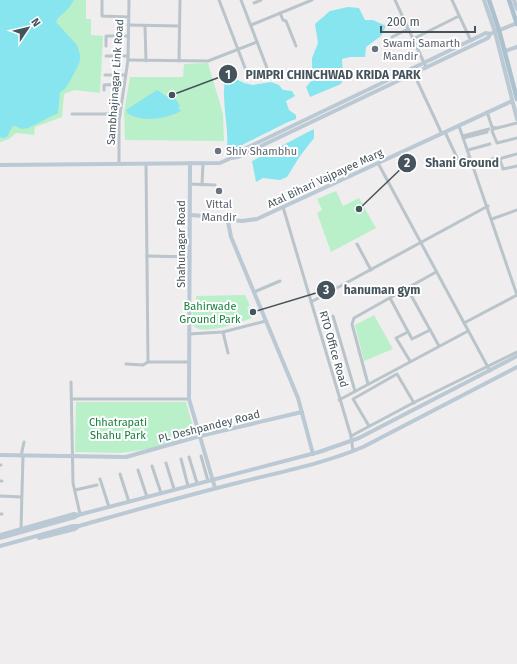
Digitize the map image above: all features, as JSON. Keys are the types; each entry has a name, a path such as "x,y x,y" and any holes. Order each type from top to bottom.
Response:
{"main road":[{"path":"489,0 495,32 504,51 515,100"},
{"path":"509,0 517,24"}],"street":[{"path":"102,0 102,16 128,17"},
{"name":"Sambhajinagar Link Road","path":"119,164 120,114 128,58 128,0"},
{"path":"179,61 180,0"},
{"path":"219,0 247,73"},
{"path":"241,0 267,68"},
{"path":"254,3 261,0"},
{"path":"250,25 312,0"},
{"path":"395,0 425,65"},
{"path":"452,0 471,41"},
{"path":"484,0 515,100 517,121"},
{"path":"514,0 517,9"},
{"path":"280,13 282,20 286,21 296,46"},
{"path":"413,39 460,16"},
{"path":"425,65 486,33 495,32 517,24"},
{"path":"128,25 179,26"},
{"path":"145,26 146,60"},
{"path":"392,37 408,29"},
{"path":"0,165 220,163 231,158 236,153 425,65 488,38 495,32"},
{"path":"106,46 106,36 128,36"},
{"path":"106,56 146,60 208,61 257,42"},
{"path":"504,51 517,47"},
{"path":"412,71 458,160 460,161 470,157"},
{"path":"105,75 126,75"},
{"path":"104,90 104,85 124,84"},
{"name":"Atal Bihari Vajpayee Marg","path":"190,215 227,220 250,220 257,218 515,100"},
{"path":"487,112 494,128 517,121"},
{"path":"72,114 120,114"},
{"path":"517,121 492,131 496,143 517,138"},
{"path":"459,126 488,206 517,295 464,323"},
{"path":"463,137 488,131"},
{"path":"468,150 490,144"},
{"path":"517,154 502,158 500,160 503,169 517,166"},
{"path":"472,164 496,158"},
{"name":"Shahunagar Road","path":"190,163 189,399 200,436 210,480 215,488"},
{"path":"202,185 203,163"},
{"path":"378,163 489,369"},
{"path":"146,164 148,362"},
{"path":"190,184 215,185"},
{"name":"RTO Office Road","path":"283,206 339,400 351,436 352,451"},
{"path":"311,302 488,206"},
{"path":"492,219 517,210"},
{"path":"227,220 230,237 298,398 313,454"},
{"path":"357,244 371,270"},
{"path":"147,256 190,257"},
{"path":"368,384 352,320 436,272"},
{"path":"254,292 280,281"},
{"path":"407,288 438,346"},
{"path":"390,298 412,339 430,330"},
{"path":"333,316 355,391"},
{"path":"189,334 223,332 266,321"},
{"path":"339,400 468,330"},
{"path":"223,332 228,353"},
{"path":"408,332 396,338 410,362"},
{"path":"0,538 197,483 313,454 352,442 489,369 517,352"},
{"path":"351,436 414,403 517,356"},
{"path":"126,364 142,365 148,362 189,362"},
{"path":"0,547 215,488 316,463 352,451 517,367"},
{"path":"369,426 353,400 397,374 414,403"},
{"path":"72,382 73,483 78,516"},
{"path":"72,399 189,399"},
{"name":"PL Deshpandey Road","path":"0,455 126,457 200,436 302,412"},
{"path":"21,529 22,456 24,442"},
{"path":"201,456 210,480"},
{"path":"188,457 197,483"},
{"path":"181,459 188,486"},
{"path":"166,463 174,490"},
{"path":"152,466 161,493"},
{"path":"138,470 147,497"},
{"path":"120,474 129,502"},
{"path":"100,479 109,507"},
{"path":"75,490 97,485"},
{"path":"0,496 21,496"},
{"path":"0,535 74,514 78,516"},
{"path":"0,547 75,529 79,526"}],"green space":[{"path":"0,0 86,0 86,19 91,19 91,35 103,36 100,93 74,90 64,94 62,117 35,127 34,135 16,133 9,139 0,142"},
{"path":"208,63 223,114 224,141 125,140 124,112 130,77 183,77 184,64"},
{"path":"336,191 343,206 359,198 376,228 331,252 317,213 322,210 317,199"},
{"name":"Bahirwade Ground Park","path":"245,295 250,306 247,307 252,318 221,328 204,330 193,325 192,302 196,302 196,296"},
{"path":"374,315 393,349 364,361 355,325"},
{"name":"Chhatrapati Shahu Park","path":"76,402 186,402 195,434 155,448 120,453 75,452"}],"water":[{"path":"0,0 74,0 56,22 77,45 80,55 78,66 70,81 64,90 60,92 58,113 28,128 22,129 15,126 12,127 7,137 3,138 0,137"},
{"path":"348,7 359,8 365,20 373,20 386,26 381,36 366,47 365,57 350,57 342,59 343,75 341,84 310,97 306,87 312,80 312,58 318,43 315,24 330,11"},
{"path":"226,76 253,85 271,82 279,85 283,90 292,91 295,96 286,101 289,110 296,115 296,119 234,149 227,147 224,102 224,85"},
{"path":"157,90 166,96 173,95 180,106 178,107 181,111 154,119 140,118 127,113 126,110"},
{"path":"314,129 314,138 300,156 287,177 280,180 263,178 256,182 252,161"}],"place":[{"name":"Swami Samarth Mandir","path":"375,49"},
{"name":"PIMPRI CHINCHWAD KRIDA PARK","path":"172,95"},
{"name":"Shiv Shambhu","path":"218,151"},
{"name":"Vittal Mandir","path":"219,191"},
{"name":"Shani Ground","path":"359,209"},
{"name":"hanuman gym","path":"253,312"}]}
